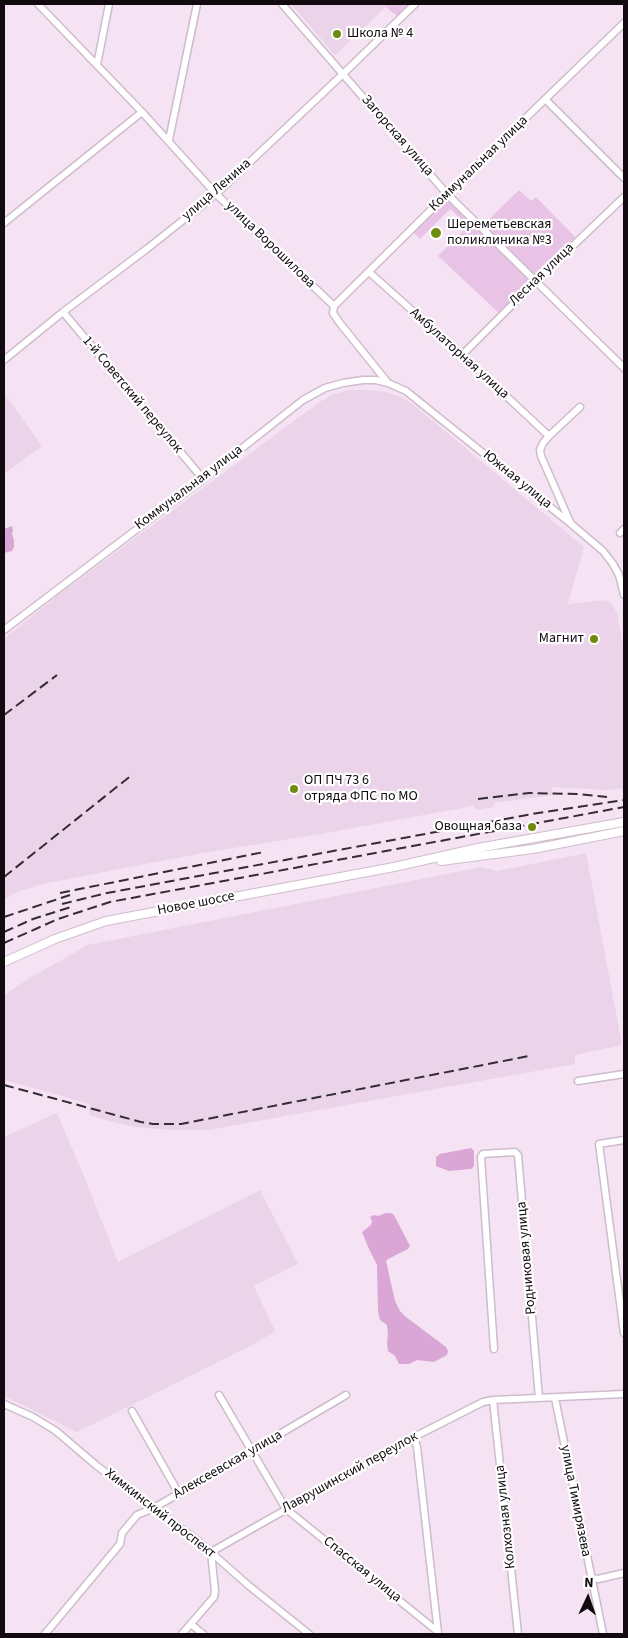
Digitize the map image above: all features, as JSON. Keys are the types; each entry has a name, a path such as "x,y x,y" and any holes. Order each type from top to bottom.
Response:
{"main road":[{"name":"Новое шоссе","path":"4,962 55,939 106,921 394,867 478,848 624,822"},
{"name":"Новое шоссе","path":"394,867 533,849 624,831"}],"street":[{"name":"улица Ворошилова","path":"38,4 169,140 216,194 334,306 333,313 339,322 388,383"},
{"path":"97,65 109,4"},
{"path":"169,140 197,4"},
{"name":"Загорская улица","path":"282,4 447,194 534,282 624,366"},
{"name":"улица Ленина","path":"4,360 216,194 415,4"},
{"name":"Коммунальная улица","path":"334,306 624,23"},
{"path":"545,99 624,178"},
{"path":"4,223 142,112"},
{"name":"Лесная улица","path":"462,355 534,282 624,196"},
{"name":"Амбулаторная улица","path":"369,272 549,436"},
{"name":"1-й Советский переулок","path":"63,312 203,478"},
{"name":"Коммунальная улица","path":"4,630 303,400 325,388 363,380 376,380 388,383"},
{"name":"Южная улица","path":"388,383 418,399 602,551 619,575 624,595"},
{"path":"570,523 540,450 549,436 580,407"},
{"path":"578,1081 624,1074"},
{"path":"624,1140 599,1144 624,1332"},
{"name":"Родниковая улица","path":"494,1349 482,1155 515,1152 518,1155 539,1398"},
{"name":"Лаврушинский переулок","path":"211,1552 470,1407 493,1400 624,1394"},
{"path":"219,1395 286,1509"},
{"name":"Алексеевская улица","path":"45,1634 120,1544 122,1533 137,1515 154,1508 252,1452 346,1395"},
{"name":"улица Тимирязева","path":"555,1398 603,1634"},
{"name":"Колхозная улица","path":"493,1400 518,1634"},
{"name":"Химкинский проспект","path":"4,1404 33,1417 56,1431 97,1466 197,1540 248,1586 309,1634"},
{"path":"132,1411 178,1494"},
{"path":"414,1437 417,1447 438,1633"},
{"name":"Спасская улица","path":"286,1509 438,1633"},
{"path":"182,1634 214,1597 211,1552"},
{"path":"591,1578 598,1579 624,1573"},
{"path":"192,1624 203,1634"}],"shaded area":[{"name":"Школа № 4","path":"291,4 389,4 335,55"},
{"path":"385,4 409,4 397,16"},
{"path":"519,190 531,201 536,197 575,237 534,278 482,226"},
{"path":"446,198 469,221 466,224 450,209 420,239 412,231"},
{"path":"471,223 531,282 499,313 438,256"},
{"path":"349,390 385,392 403,398 415,406 584,547 568,604 605,600 612,604 617,613 624,652 624,788 607,790 552,787 553,795 494,803 494,807 476,810 473,806 203,853 42,884 17,892 4,899 4,639 62,592 321,401 334,394"},
{"path":"4,393 42,446 4,474"},
{"path":"12,526 14,547 12,551 4,553 4,529"},
{"path":"586,853 622,1045 575,1055 575,1064 208,1130 172,1130 136,1127 117,1123 89,1115 90,1104 4,1080 4,995 88,945 482,867 497,871"},
{"path":"57,1113 118,1262 260,1190 298,1264 254,1286 275,1331 256,1343 77,1432 4,1396 4,1244 6,1242 4,1237 4,1137"},
{"path":"471,1148 474,1151 474,1166 471,1169 449,1171 436,1166 436,1157 440,1154"},
{"path":"386,1213 394,1215 410,1246 386,1261 395,1301 400,1311 406,1317 446,1347 447,1355 434,1362 417,1360 409,1364 399,1364 395,1356 388,1351 387,1325 380,1320 378,1311 377,1265 362,1232 371,1225 370,1217"}],"railway":[{"path":"4,715 57,675"},
{"path":"4,877 133,774"},
{"path":"478,799 529,793 578,794 607,797"},
{"path":"62,904 107,893 538,813 624,800"},
{"path":"4,943 58,919 110,902 624,807"},
{"path":"60,893 264,852"},
{"path":"4,917 70,895"},
{"path":"4,932 33,919 71,907"},
{"path":"4,1085 141,1122 181,1124 529,1056"}],"place":[{"name":"Школа № 4","path":"337,34"},
{"name":"Шереметьевская поликлиника №3","path":"436,233"},
{"name":"Магнит","path":"594,639"},
{"name":"ОП ПЧ 73 6 отряда ФПС по МО","path":"294,789"},
{"name":"Овощная база","path":"532,827"}]}
